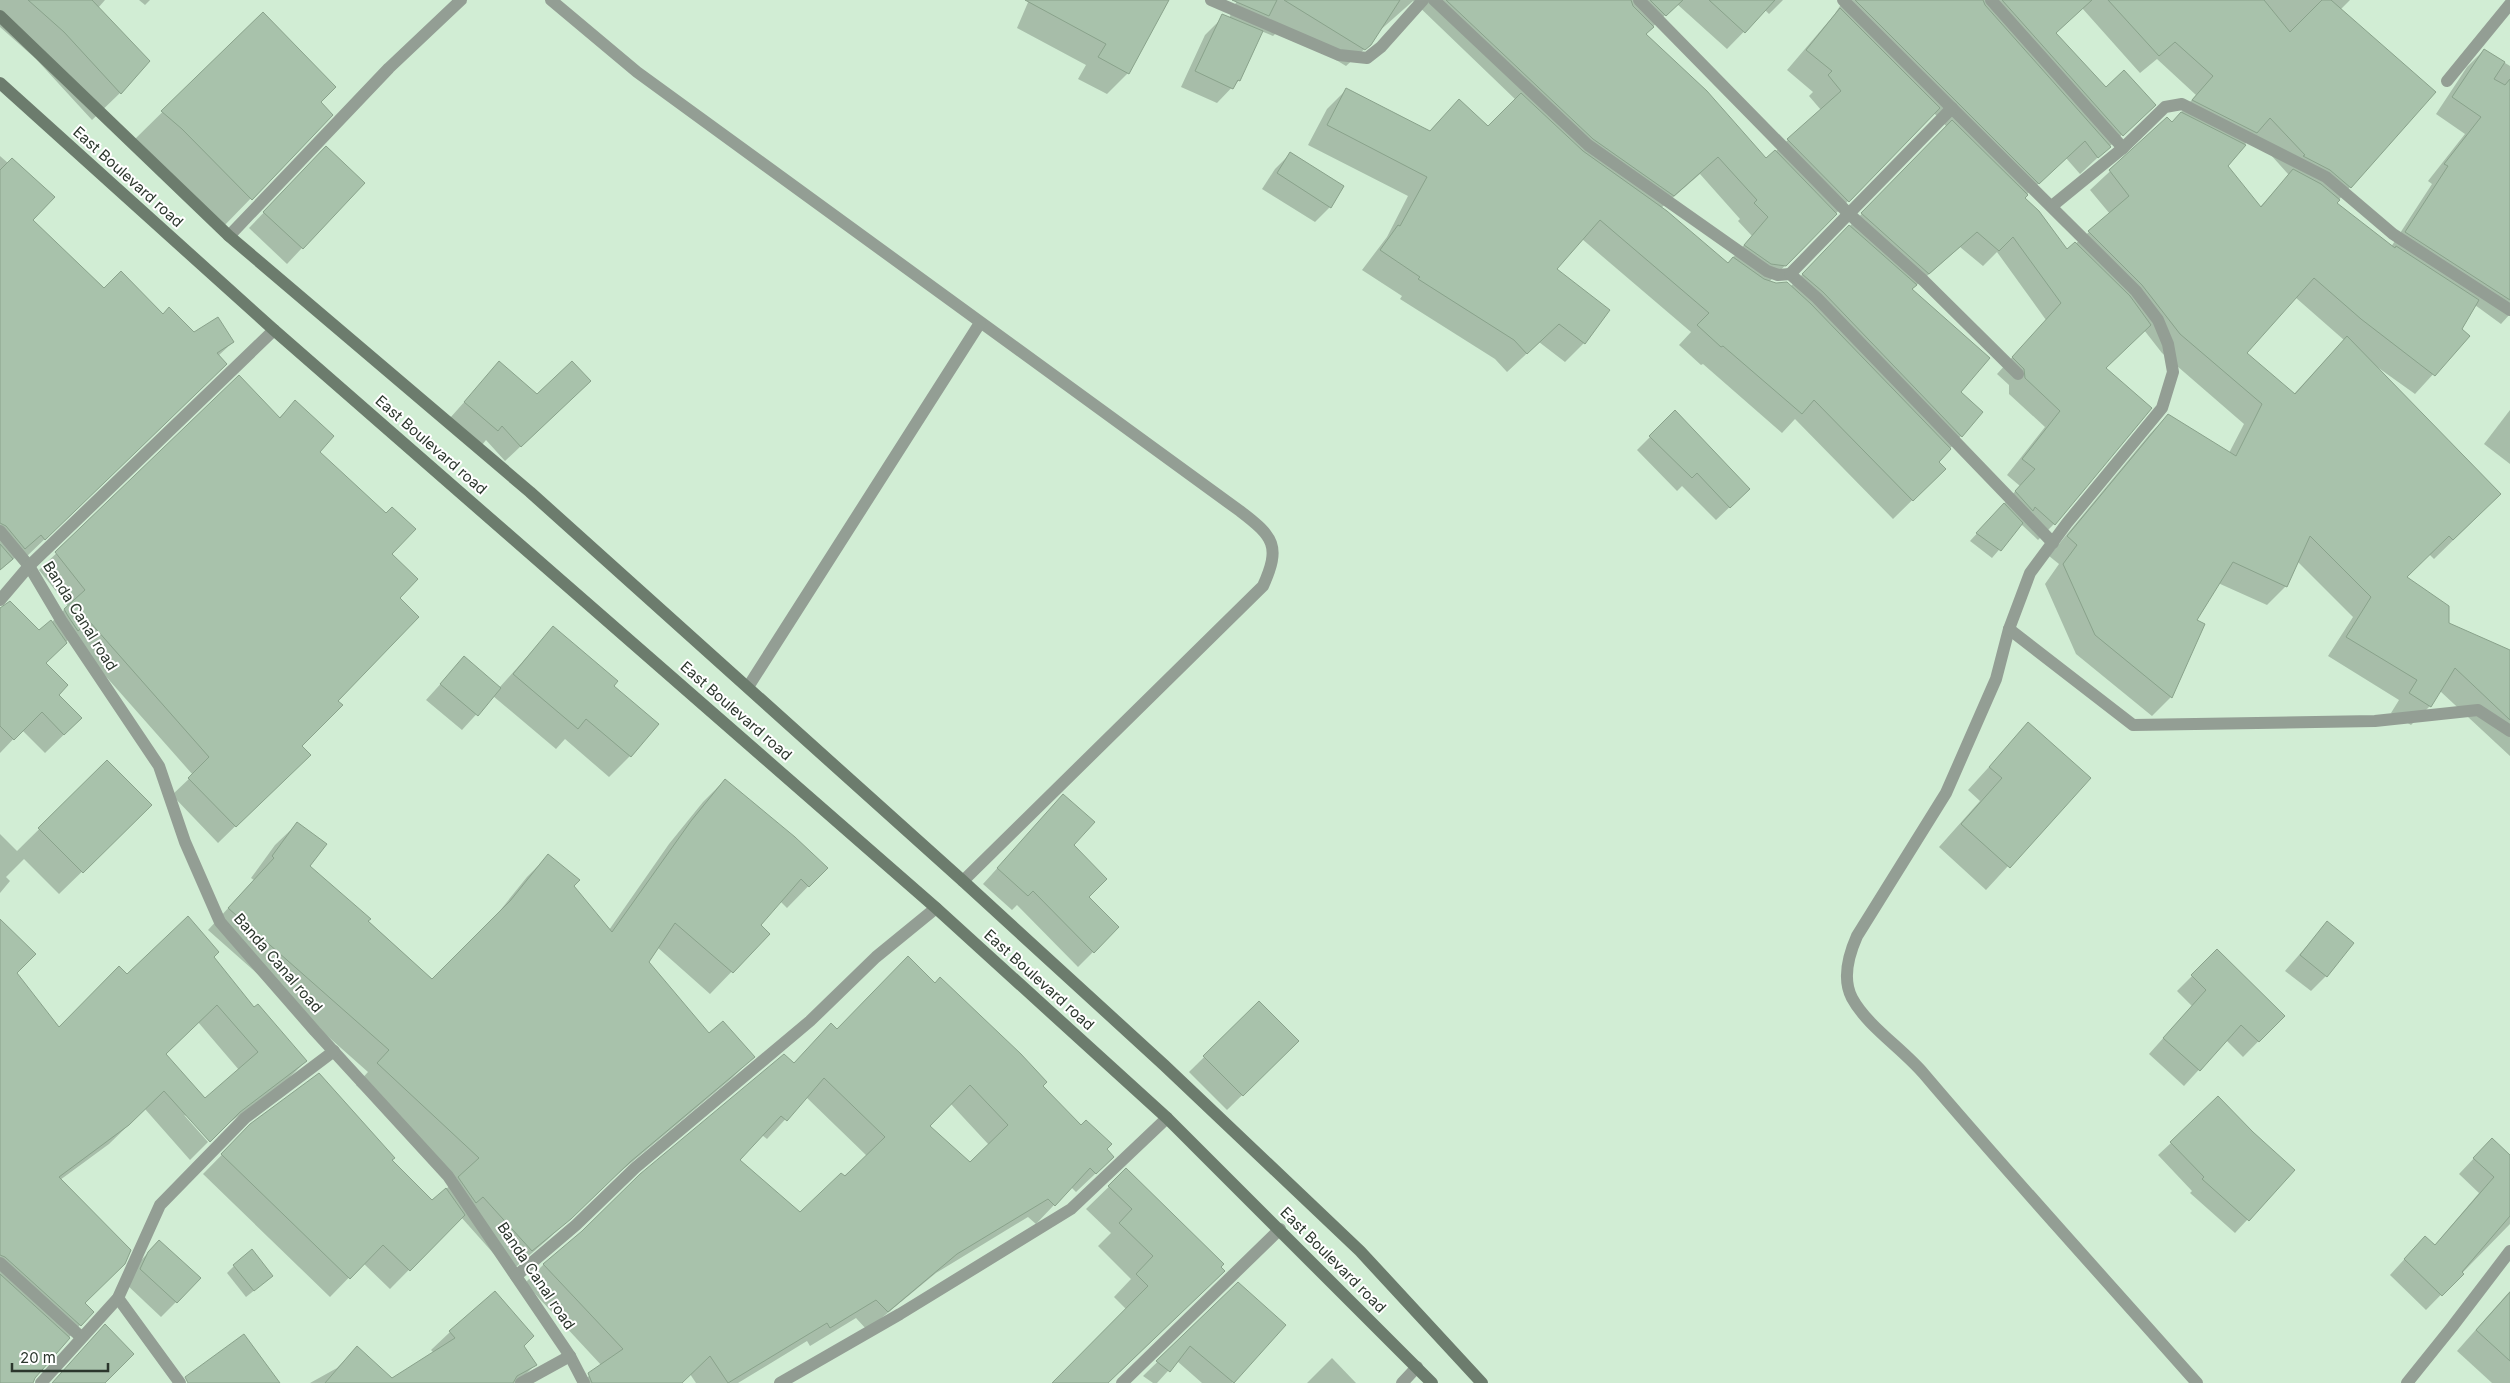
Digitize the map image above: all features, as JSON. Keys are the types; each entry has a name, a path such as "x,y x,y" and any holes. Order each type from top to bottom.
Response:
{"main road":[{"path":"0,16 230,236 530,492 964,882 1164,1065 1360,1252 1482,1383"},
{"name":"East Boulevard road","path":"0,83 274,330 936,908 1167,1118 1432,1383"}],"street":[{"path":"230,236 389,68 461,0"},
{"path":"551,0 637,72 1260,526 1273,546 1274,563 1263,586 964,882"},
{"path":"1219,1 1339,55 1367,58 1381,47 1423,0"},
{"path":"1434,0 1588,145 1767,271 1778,275 1790,274 1952,108"},
{"path":"1639,0 1848,213 1924,281 2018,374"},
{"path":"1842,0 2136,291 2158,320 2168,344 2174,372 2162,408 2030,573 2009,629 1996,679 1946,793 1857,936 1850,953 1847,984 1852,998 1870,1021 1909,1056 1991,1152 2197,1383"},
{"path":"1991,0 2123,148"},
{"path":"2447,81 2510,4"},
{"path":"2052,206 2123,148 2165,107 2175,104 2186,106 2326,177 2393,234 2510,310"},
{"path":"1790,274 1817,298 2054,543"},
{"path":"748,687 980,323"},
{"path":"0,600 29,566 274,330"},
{"name":"Banda Canal road","path":"0,530 29,566 61,620 158,766 185,842 220,922 448,1176 570,1356 584,1383"},
{"path":"2009,629 2133,725 2375,721 2478,710 2510,731"},
{"path":"516,1276 576,1225 635,1168 810,1021 876,957 936,908"},
{"path":"41,1383 81,1336 118,1298 160,1205 245,1118 334,1051"},
{"path":"780,1383 900,1314 1071,1208 1167,1118"},
{"path":"1122,1383 1280,1230"},
{"path":"2406,1383 2510,1251"},
{"path":"0,1262 81,1336"},
{"path":"118,1298 180,1383"},
{"path":"521,1383 570,1356"},
{"path":"1402,1383 1417,1367"}],"building":[{"path":"28,0 92,0 150,61 121,94 64,32"},
{"path":"1025,0 1169,0 1129,74 1098,57 1106,44"},
{"path":"1232,0 1277,0 1269,16"},
{"path":"1284,0 1400,0 1371,45 1365,50"},
{"path":"1446,0 1631,0 1633,6 1654,27 1646,34 1707,91 1766,158 1775,150 1837,214 1786,266 1771,264 1744,245 1768,217 1754,203 1757,200 1718,157 1674,196 1593,139"},
{"path":"1650,0 1683,0 1666,16"},
{"path":"1709,0 1775,0 1745,33"},
{"path":"1855,0 1983,0 1985,5 2111,147 2098,158 2085,141 2039,184"},
{"path":"2002,0 2092,0 2056,33 2106,87 2124,70 2156,105 2123,136"},
{"path":"2108,0 2264,0 2290,32 2322,0 2331,0 2436,92 2351,188 2330,170 2303,156 2305,155 2270,118 2257,133 2192,100 2213,76 2175,42 2159,56"},
{"path":"1840,8 1940,108 1849,202 1787,139 1841,91 1828,75 1832,71 1806,50"},
{"path":"263,12 336,87 321,102 333,115 252,200 182,129 161,111"},
{"path":"1222,14 1263,31 1240,81 1238,80 1233,89 1195,71"},
{"path":"2484,49 2505,62 2494,79 2505,85 2510,79 2510,300 2405,232 2448,166 2444,164 2481,117 2452,97"},
{"path":"1346,88 1430,131 1459,99 1488,126 1521,93 1583,151 1667,211 1728,263 1733,257 1764,279 1776,283 1787,282 1811,304 1951,449 1939,462 1946,469 1913,501 1814,400 1802,414 1723,346 1721,347 1697,325 1709,313 1600,220 1557,269 1610,310 1585,344 1559,324 1527,354 1514,340 1418,279 1420,277 1380,250 1398,225 1400,226 1427,177 1327,125"},
{"path":"2181,112 2246,145 2228,166 2261,207 2293,169 2321,184 2340,200 2337,203 2395,248 2396,246 2479,300 2462,329 2470,336 2435,376 2361,319 2314,278 2247,353 2295,394 2347,336 2501,494 2453,540 2449,536 2407,577 2449,606 2449,623 2510,650 2510,720 2455,668 2431,707 2409,693 2417,680 2346,637 2371,597 2310,536 2287,587 2233,562 2197,620 2205,624 2172,698 2095,635 2063,564 2077,545 2067,536 2168,414 2236,456 2262,404 2180,334 2142,285 2088,231 2129,196 2109,170 2167,117 2172,122"},
{"path":"1952,120 2028,195 2025,198 2039,211 2067,249 2075,242 2130,296 2151,325 2106,368 2152,408 2055,525 2035,507 2033,511 2015,491 2035,469 2022,459 2060,411 2025,378 2024,369 2012,357 2061,303 2013,237 1999,251 1977,232 1929,274 1861,213"},
{"path":"326,146 365,183 303,249 263,212"},
{"path":"1290,152 1344,186 1331,208 1277,173"},
{"path":"12,158 55,197 33,220 104,288 121,271 163,314 169,307 194,332 218,317 234,342 217,353 227,364 45,540 41,535 25,549 6,526 0,523 0,170"},
{"path":"1849,225 1917,285 1912,289 1990,358 1961,392 1983,412 1962,437 1823,292 1802,274"},
{"path":"499,361 537,394 572,361 591,381 521,447 502,426 498,431 464,402"},
{"path":"239,375 280,418 295,400 334,436 320,452 386,513 392,507 416,529 392,554 418,579 400,598 419,617 338,701 343,705 302,746 311,755 236,827 188,778 209,757 89,621 78,631 68,616 64,609 85,590 55,552"},
{"path":"1675,410 1750,489 1730,508 1697,473 1692,478 1649,436"},
{"path":"2004,503 2023,523 2001,551 1976,533"},
{"path":"0,544 13,559 0,570"},
{"path":"10,601 39,630 51,620 67,643 46,663 68,685 59,695 82,718 64,735 42,712 14,740 0,726 0,608"},
{"path":"553,626 618,681 614,686 659,724 631,757 586,719 578,729 513,674"},
{"path":"464,656 501,688 478,716 440,684"},
{"path":"2028,722 2091,778 2010,868 1961,824 2002,778 1989,767"},
{"path":"107,760 152,805 83,873 38,828"},
{"path":"725,779 795,837 828,868 809,887 801,879 761,925 770,934 733,973 675,923 649,962 709,1033 723,1021 755,1057 630,1162 571,1219 532,1251 483,1197 476,1203 458,1177 479,1158 377,1063 389,1050 228,908 274,858 272,856 297,822 327,844 310,866 371,919 368,921 432,979 510,901 548,854 580,880 574,886 612,932 691,821"},
{"path":"1063,794 1095,822 1074,845 1107,879 1089,897 1119,927 1094,953 1033,891 1028,896 997,868"},
{"path":"188,916 219,952 214,957 254,1007 258,1004 307,1061 240,1112 210,1142 164,1091 129,1125 59,1177 131,1250 125,1264 85,1303 94,1312 81,1326 5,1257 0,1255 0,919 36,954 17,973 59,1027 119,966 127,974","holes":["217,1005 258,1052 205,1098 166,1054"]},
{"path":"2327,921 2354,943 2327,977 2300,955"},
{"path":"2217,949 2285,1016 2259,1042 2241,1025 2200,1071 2163,1038 2206,990 2191,975"},
{"path":"908,956 935,983 940,977 1021,1054 1047,1082 1043,1086 1081,1125 1086,1120 1112,1144 1107,1149 1114,1157 1096,1174 1090,1168 1055,1206 1048,1199 957,1254 888,1312 876,1300 830,1328 827,1323 728,1383 710,1356 682,1383 592,1383 588,1373 623,1349 543,1264 582,1231 640,1174 784,1054 794,1063 831,1023 837,1029","holes":["824,1078 885,1137 845,1176 841,1173 800,1212 740,1160 781,1116 787,1121","970,1085 1008,1125 970,1162 930,1126"]},
{"path":"1259,1001 1299,1041 1243,1096 1203,1056"},
{"path":"319,1073 395,1158 392,1160 432,1200 446,1188 465,1215 410,1271 383,1245 350,1279 221,1154 250,1124"},
{"path":"2218,1096 2253,1132 2295,1170 2249,1221 2202,1179 2204,1177 2170,1142"},
{"path":"2492,1138 2510,1155 2510,1216 2462,1272 2464,1274 2442,1296 2404,1259 2425,1236 2435,1245 2494,1177 2473,1158"},
{"path":"1126,1168 1224,1264 1221,1267 1225,1271 1108,1383 1052,1383 1148,1286 1136,1274 1153,1256 1119,1223 1132,1209 1108,1186"},
{"path":"159,1240 201,1278 177,1303 140,1269 148,1252"},
{"path":"252,1249 273,1276 254,1291 233,1265"},
{"path":"0,1274 70,1338 35,1378 33,1383 0,1383"},
{"path":"1238,1282 1286,1325 1234,1383 1190,1346 1170,1372 1156,1361"},
{"path":"495,1291 534,1336 524,1346 537,1365 517,1376 513,1383 325,1383 357,1346 392,1378 455,1338 449,1331"},
{"path":"2510,1292 2510,1361 2476,1330"},
{"path":"105,1324 134,1354 105,1383 52,1383"},
{"path":"244,1334 280,1383 188,1383 185,1377"}]}
